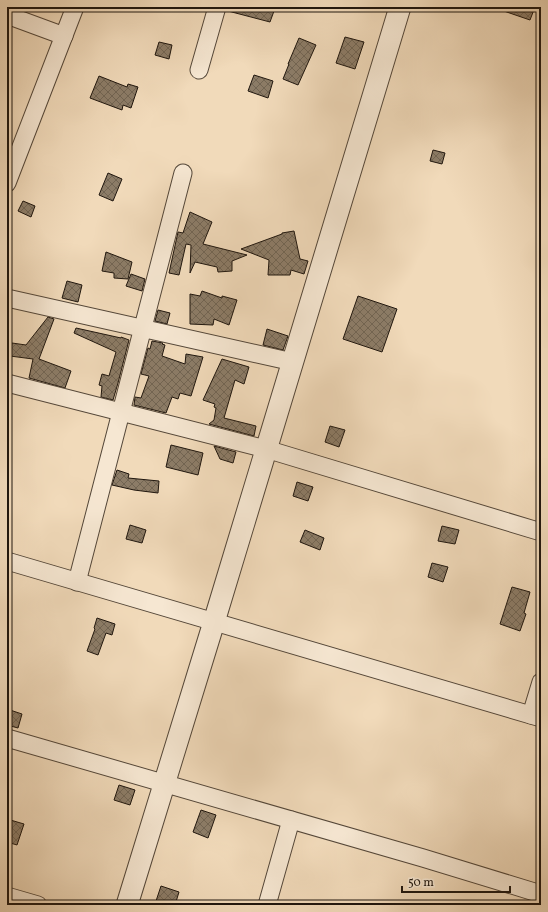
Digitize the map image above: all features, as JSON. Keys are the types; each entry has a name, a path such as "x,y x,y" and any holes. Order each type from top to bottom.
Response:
{"street":[{"path":"7,183 14,144 64,36 75,7"},
{"path":"199,70 217,7"},
{"path":"126,905 214,622 399,7"},
{"path":"7,14 64,36"},
{"path":"77,582 182,173"},
{"path":"7,298 293,362"},
{"path":"7,383 266,449 541,532"},
{"path":"7,561 536,716 541,682"},
{"path":"7,738 423,858 541,894"},
{"path":"267,905 291,820"},
{"path":"7,896 38,905"}],"building":[{"path":"228,7 263,7 274,11 270,22 228,11"},
{"path":"498,7 535,7 530,20 498,9"},
{"path":"345,37 364,42 355,69 336,63"},
{"path":"299,38 316,45 298,85 283,79"},
{"path":"159,42 172,45 169,59 155,55"},
{"path":"254,75 273,81 268,98 248,91"},
{"path":"99,76 127,87 128,84 138,87 131,108 123,105 122,110 90,98"},
{"path":"433,150 445,153 442,164 430,161"},
{"path":"108,173 122,179 113,201 99,195"},
{"path":"23,201 35,206 31,217 18,211"},
{"path":"190,212 212,222 203,244 247,255 232,261 232,271 218,272 217,267 195,262 190,273 191,245 186,244 179,275 169,273 178,232 183,233"},
{"path":"294,231 300,259 308,261 304,274 291,270 290,275 268,275 269,260 241,249 282,233"},
{"path":"106,252 132,262 128,279 114,278 114,273 102,271"},
{"path":"131,274 145,279 142,291 126,286"},
{"path":"67,281 82,285 78,302 62,298"},
{"path":"202,291 222,298 222,296 237,300 229,325 214,319 213,325 190,324 190,294 200,296"},
{"path":"358,296 397,309 382,352 343,339"},
{"path":"158,310 170,313 167,324 155,321"},
{"path":"48,317 54,319 39,359 71,371 65,388 29,378 33,359 10,356 12,343 26,345"},
{"path":"76,328 129,340 113,400 101,397 102,386 99,385 102,374 109,376 116,352 74,333"},
{"path":"267,329 288,336 283,350 263,345"},
{"path":"152,341 163,343 162,344 165,345 162,356 185,364 186,354 203,357 191,396 180,393 178,399 172,397 166,413 134,405 135,397 141,398 149,376 141,374 148,348 150,349"},
{"path":"222,359 249,367 244,384 235,380 224,418 256,426 254,436 209,424 214,420 216,408 214,407 215,404 203,400"},
{"path":"330,426 345,430 339,447 325,442"},
{"path":"171,445 203,453 198,475 166,467"},
{"path":"214,446 236,452 233,463 220,459"},
{"path":"117,470 129,474 128,478 159,481 158,493 112,485"},
{"path":"297,482 313,487 308,501 293,496"},
{"path":"130,525 146,530 142,543 126,539"},
{"path":"442,526 459,530 455,544 438,541"},
{"path":"305,530 324,538 320,550 300,542"},
{"path":"432,563 448,567 443,582 428,577"},
{"path":"512,587 530,592 524,613 526,614 520,631 500,624"},
{"path":"97,618 115,624 112,635 106,633 98,655 87,651 95,629"},
{"path":"7,709 22,714 18,728 7,725"},
{"path":"119,785 135,790 130,805 114,800"},
{"path":"201,810 216,815 208,838 193,832"},
{"path":"7,819 24,824 17,845 7,842"},
{"path":"161,886 179,892 175,905 168,905 156,901"}]}
